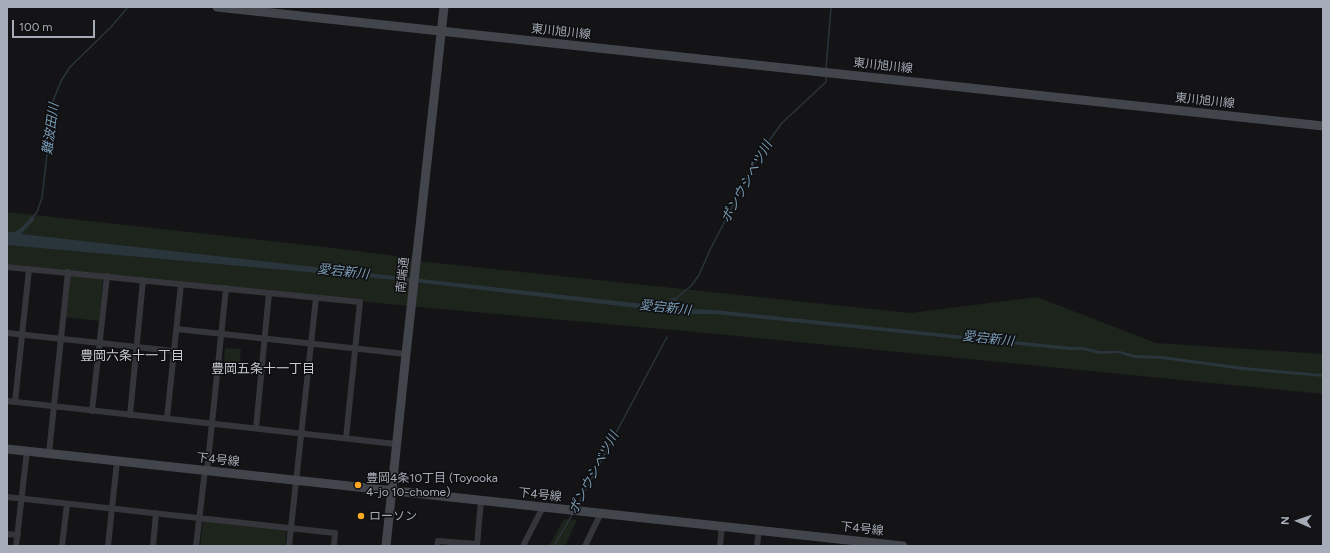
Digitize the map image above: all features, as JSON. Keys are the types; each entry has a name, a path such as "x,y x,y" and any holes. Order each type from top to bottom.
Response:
{"main road":[{"name":"東川旭川線","path":"217,7 1323,126"},
{"name":"南端通","path":"386,546 444,7"},
{"name":"下4号線","path":"7,449 759,530 845,543 898,546"}],"street":[{"path":"7,267 360,302 346,438"},
{"path":"15,402 29,269"},
{"path":"49,453 68,272"},
{"path":"92,411 107,276"},
{"path":"130,415 144,280"},
{"path":"167,418 181,284"},
{"path":"196,546 212,424 226,288"},
{"path":"256,428 269,293"},
{"path":"289,546 316,298"},
{"path":"177,328 406,354"},
{"path":"7,333 174,351"},
{"path":"7,401 396,444"},
{"path":"16,546 27,451"},
{"path":"108,546 117,461"},
{"path":"7,497 335,533 334,546"},
{"path":"437,546 438,541 477,545 481,500"},
{"path":"62,546 67,504"},
{"path":"523,546 544,507"},
{"path":"153,546 156,513"},
{"path":"585,546 601,513"},
{"path":"720,546 722,526"},
{"path":"757,546 759,530"},
{"path":"7,534 18,535"}],"shaded area":[{"path":"7,212 325,247 413,258 418,261 910,313 1037,297 1156,343 1323,354 1323,394 706,333 408,306 7,264"},
{"path":"68,275 102,278 99,321 64,317"},
{"path":"225,348 241,349 239,375 223,374"},
{"path":"564,519 577,520 565,546 549,546"},
{"path":"203,521 287,529 285,546 200,546"}],"water":[{"name":"愛宕新川","path":"32,216 35,219 21,234 662,306 672,298 678,299 669,305 668,308 715,310 1083,347 1100,351 1120,351 1135,355 1162,356 1244,367 1323,373 1323,377 1242,370 1162,359 1135,358 1118,353 1098,354 1084,350 1067,350 715,314 689,314 396,280 7,245 7,232 14,232 20,229"}],"waterway":[{"name":"難波田川","path":"33,217 37,212 42,198 53,101 61,81 70,67 111,27 128,7"},
{"name":"ポンウシベツ川","path":"826,69 831,7"},
{"name":"ポンウシベツ川","path":"674,300 691,286 699,275 710,250 760,153 782,123 826,82 826,77"},
{"name":"ポンウシベツ川","path":"576,508 667,337"},
{"name":"ポンウシベツ川","path":"554,546 573,513"}],"place":[{"name":"豊岡4条10丁目 (Toyooka 4-jo 10-chome)","path":"358,485"},
{"name":"ローソン","path":"361,516"}],"district":[{"name":"豊岡六条十一丁目","path":"132,356"},
{"name":"豊岡五条十一丁目","path":"263,369"}]}
